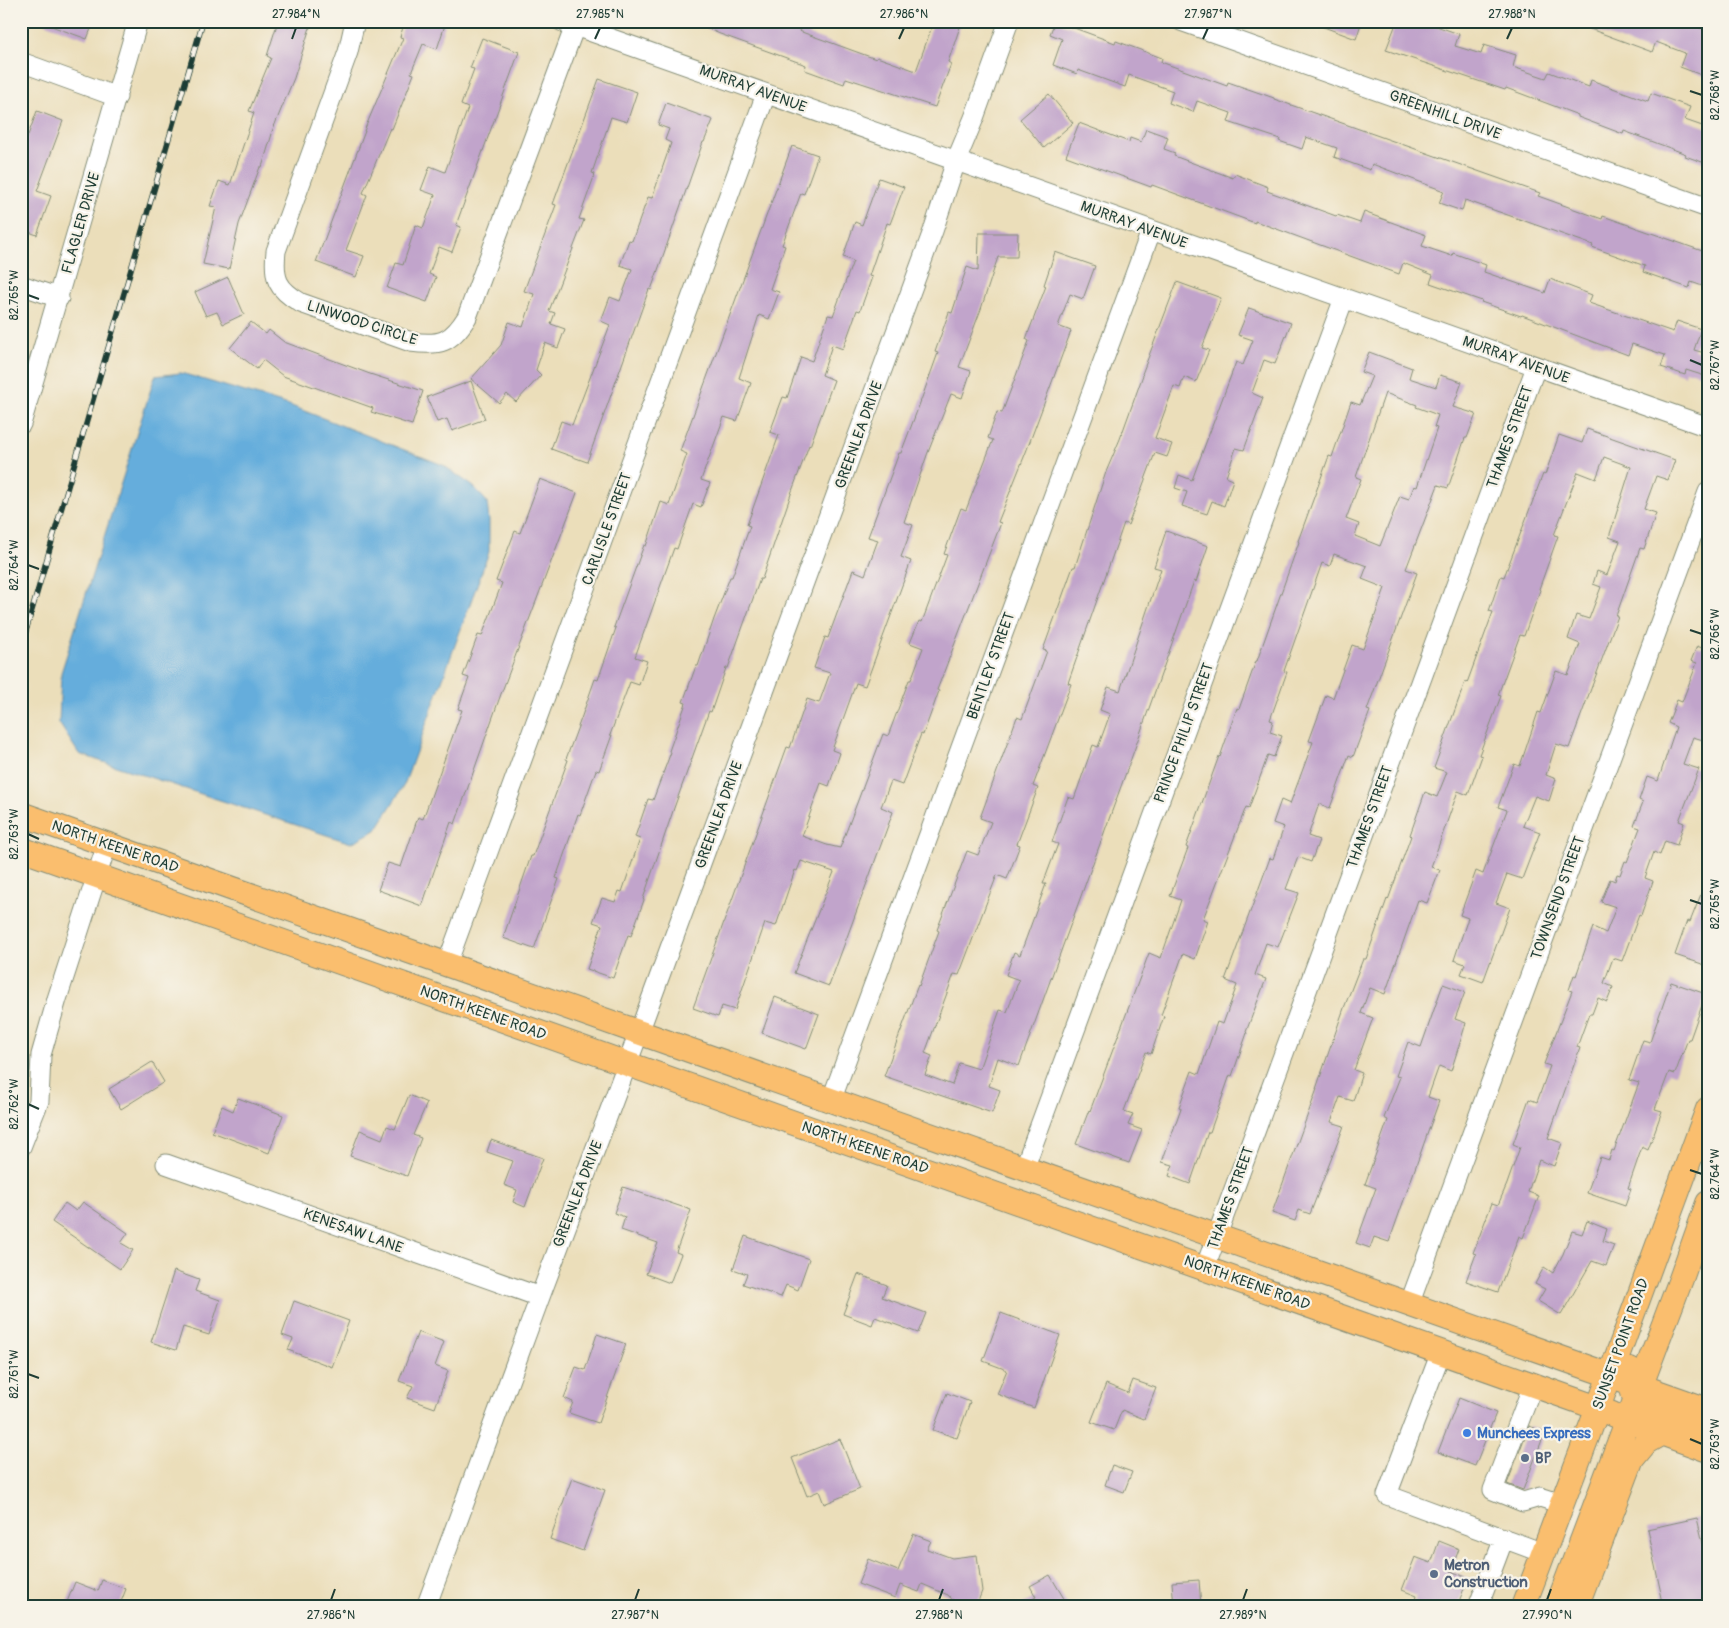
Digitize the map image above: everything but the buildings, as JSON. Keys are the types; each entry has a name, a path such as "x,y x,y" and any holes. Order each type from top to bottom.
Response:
{"main road":[{"name":"NORTH KEENE ROAD","path":"21,814 1582,1366 1662,1433 1708,1450"},
{"name":"NORTH KEENE ROAD","path":"21,849 1533,1385 1708,1410"},
{"name":"SUNSET POINT ROAD","path":"1558,1607 1619,1397 1708,1109"},
{"path":"1544,1607 1604,1447 1630,1365 1634,1346 1708,1145"},
{"name":"SUNSET POINT ROAD","path":"1619,1397 1651,1361 1708,1203"},
{"path":"1308,1305 1392,1320 1560,1380 1619,1397 1708,1427"},
{"path":"1523,1607 1589,1432 1619,1397"},
{"path":"1576,1607 1632,1458 1646,1442 1662,1433"}],"street":[{"name":"FLAGLER DRIVE","path":"21,424 138,21"},
{"name":"LINWOOD CIRCLE","path":"355,21 348,52 276,251 274,269 278,284 287,295 302,303 411,342 429,344 445,341 452,337 458,332 467,317 568,24"},
{"name":"GREENLEA DRIVE","path":"426,1607 934,231 956,161 974,118 1009,21"},
{"name":"GREENHILL DRIVE","path":"1181,21 1708,208"},
{"name":"MURRAY AVENUE","path":"568,24 1708,427"},
{"path":"21,62 117,97"},
{"name":"CARLISLE STREET","path":"447,964 766,94"},
{"name":"BENTLEY STREET","path":"831,1101 1151,231"},
{"path":"21,285 59,298"},
{"name":"PRINCE PHILIP STREET","path":"1024,1168 1344,298"},
{"name":"THAMES STREET","path":"1205,1268 1536,367"},
{"name":"TOWNSEND STREET","path":"1409,1305 1708,492"},
{"path":"21,1147 39,1101 41,1055 107,844"},
{"name":"KENESAW LANE","path":"166,1164 540,1297"},
{"path":"1441,1352 1387,1495 1543,1553"},
{"path":"1533,1385 1493,1490 1523,1502 1540,1497 1562,1504"},
{"path":"1478,1607 1504,1538"}],"water":[{"path":"181,373 289,405 443,465 474,487 487,502 489,552 404,785 376,830 351,843 79,754 59,723 61,673 155,376"}],"railway":[{"path":"21,648 203,21"}],"place":[{"name":"Munchees Express","path":"1467,1433"},
{"name":"BP","path":"1525,1458"},
{"name":"Metron Construction","path":"1434,1574"}]}
